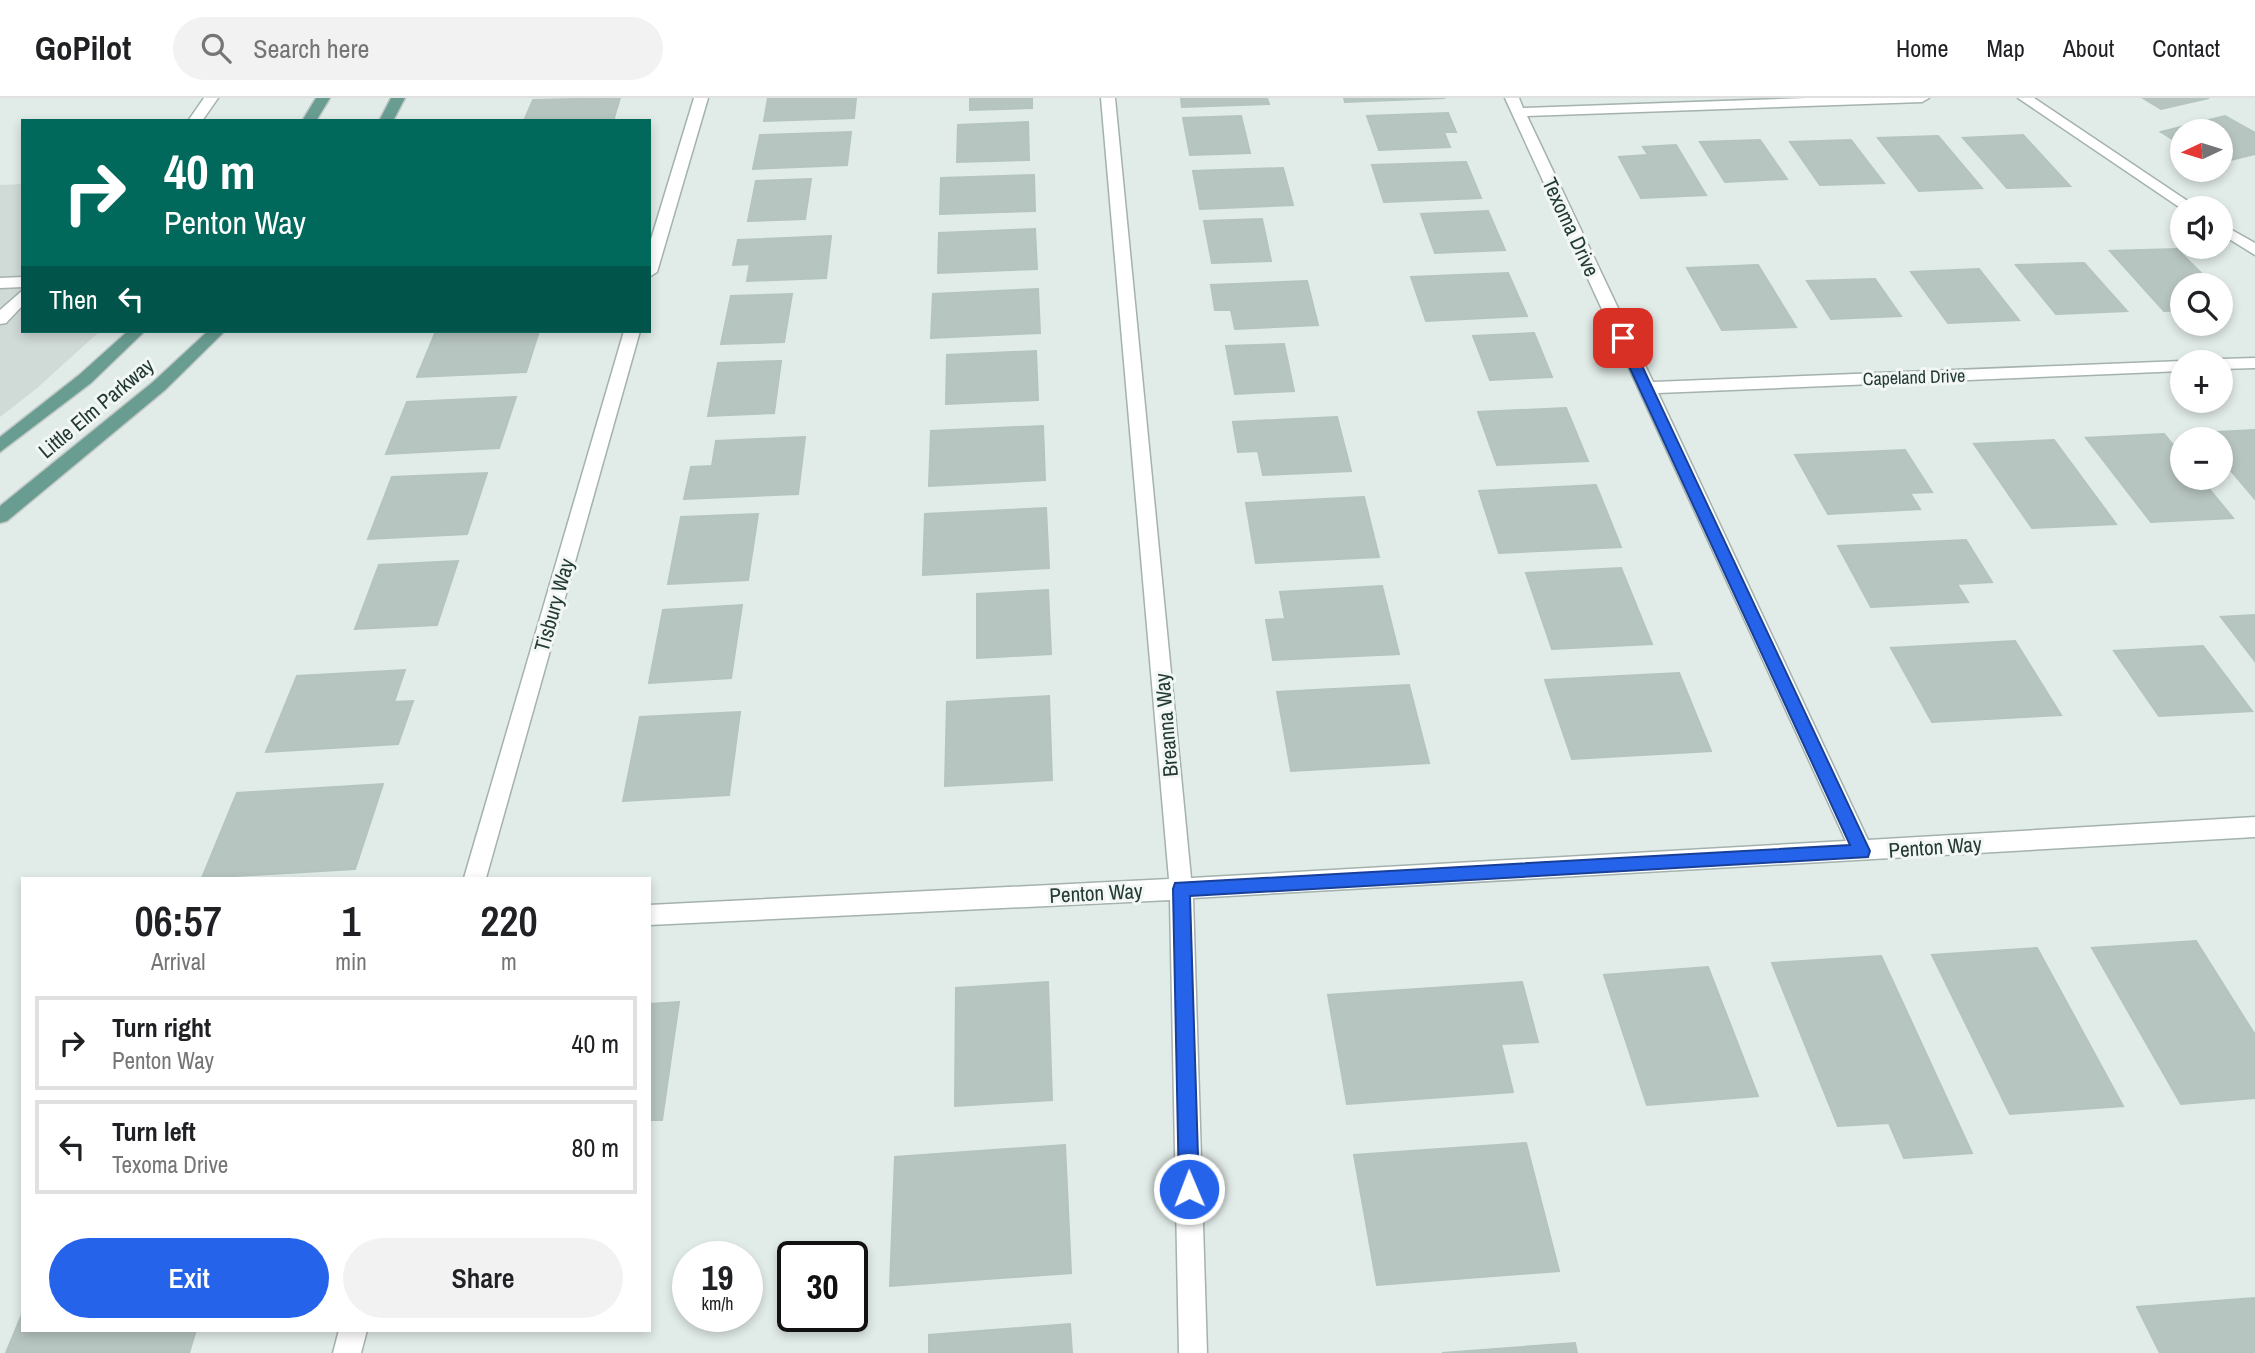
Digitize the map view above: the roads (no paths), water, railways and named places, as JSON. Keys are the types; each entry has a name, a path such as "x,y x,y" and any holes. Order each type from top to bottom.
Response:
{"main road":[{"path":"310,119 323,98"},
{"path":"387,119 398,98"},
{"name":"Little Elm Parkway","path":"0,446 85,379 135,333"},
{"name":"Little Elm Parkway","path":"0,516 159,386 215,333"}],"street":[{"path":"196,119 211,98"},
{"path":"651,259 657,219 701,98"},
{"name":"Breanna Way","path":"1108,98 1181,889 1193,1353"},
{"path":"1515,105 1922,98"},
{"path":"2025,98 2174,196"},
{"name":"Texoma Drive","path":"1515,105 1862,851"},
{"path":"2233,236 2255,250"},
{"path":"0,283 21,282"},
{"path":"0,319 21,297"},
{"name":"Tisbury Way","path":"475,877 631,333"},
{"path":"2233,364 2255,363"},
{"name":"Capeland Drive","path":"1646,388 2170,366"},
{"name":"Penton Way","path":"651,915 1181,889 2255,827"},
{"path":"347,1353 353,1332"}]}
